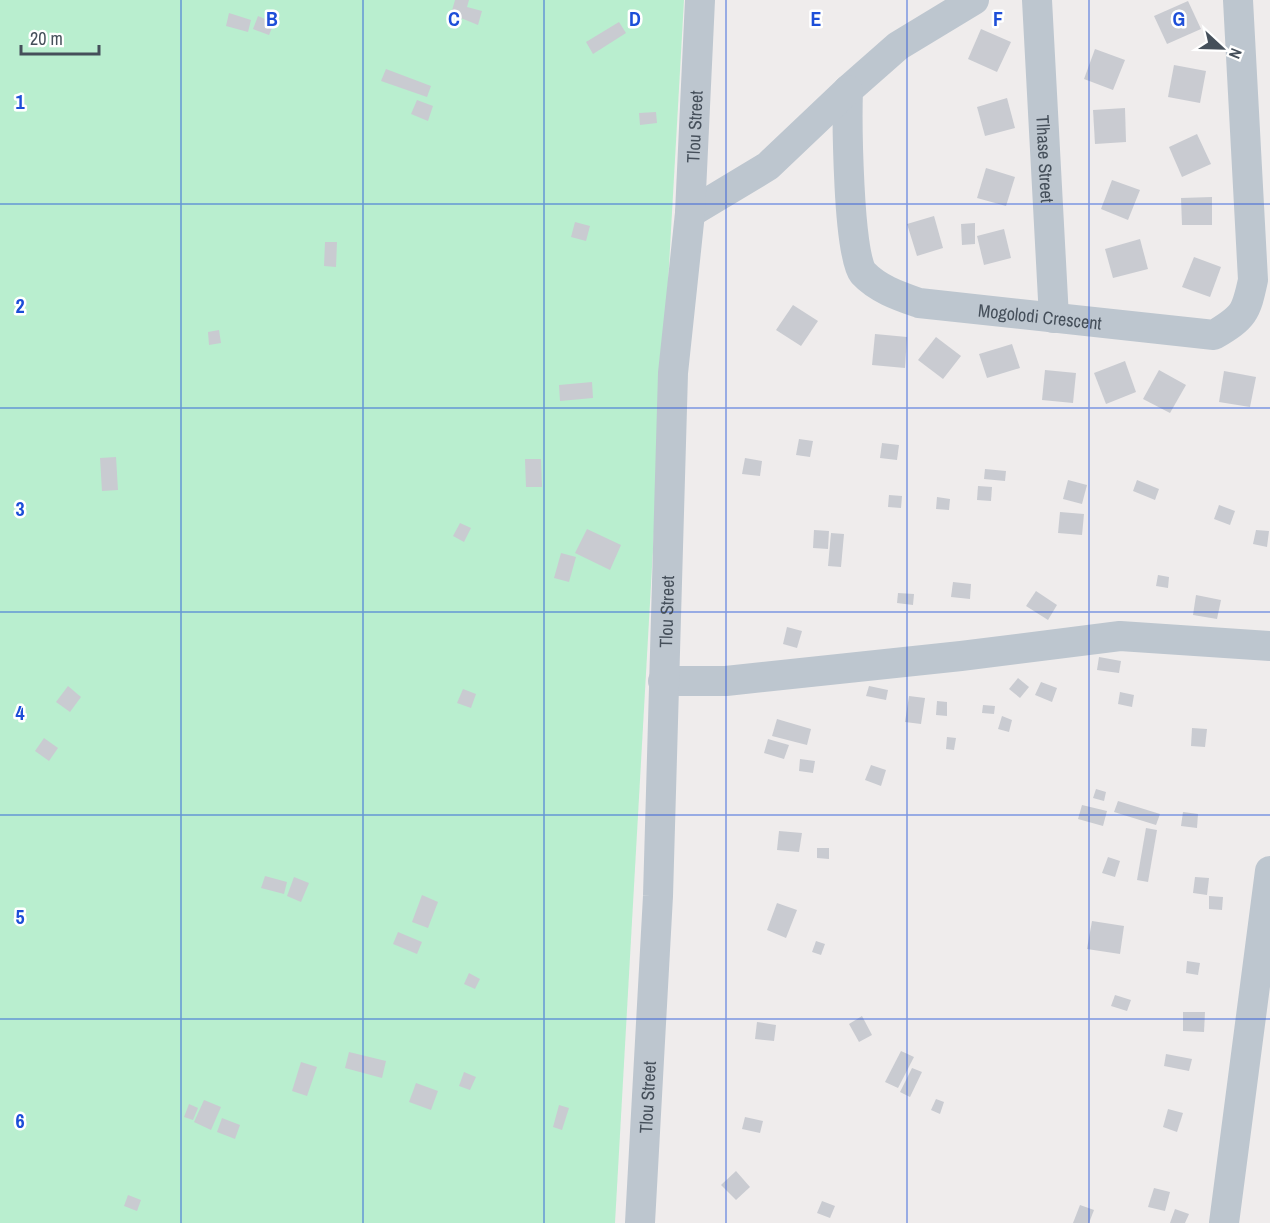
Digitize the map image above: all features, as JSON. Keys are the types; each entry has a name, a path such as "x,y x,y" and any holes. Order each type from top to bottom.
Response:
{"street":[{"name":"Tlou Street","path":"640,1223 658,896 674,373 690,213 700,0"},
{"path":"690,213 768,166 898,46 974,0"},
{"name":"Tlhase Street","path":"1037,0 1054,318"},
{"name":"Mogolodi Crescent","path":"848,90 846,150 856,249 862,272 888,292 919,303 1214,335 1234,323 1246,309 1253,280 1238,0"},
{"path":"663,681 726,681 961,656 1120,636 1270,646"},
{"path":"1224,1223 1270,871"}],"green space":[{"path":"0,0 684,0 615,1223 0,1223"}],"building":[{"path":"455,0 469,0 467,7 482,11 478,25 451,14"},
{"path":"1188,1 1201,29 1167,44 1154,16"},
{"path":"229,13 251,20 248,32 226,26"},
{"path":"258,16 274,23 269,35 253,29"},
{"path":"619,22 626,33 593,54 586,42"},
{"path":"981,29 1011,42 997,72 968,59"},
{"path":"1095,49 1125,60 1113,90 1084,79"},
{"path":"1174,65 1206,71 1200,103 1168,97"},
{"path":"386,69 431,86 427,97 381,81"},
{"path":"1007,98 1015,128 985,136 977,107"},
{"path":"417,100 433,106 428,121 411,114"},
{"path":"1125,108 1126,142 1095,144 1093,110"},
{"path":"656,112 657,123 640,125 639,113"},
{"path":"1197,134 1211,164 1182,177 1169,147"},
{"path":"986,168 1015,177 1006,206 977,198"},
{"path":"1112,180 1140,190 1128,220 1101,209"},
{"path":"1212,197 1212,225 1182,225 1181,198"},
{"path":"934,216 943,248 917,256 907,224"},
{"path":"575,222 590,226 586,241 571,237"},
{"path":"975,223 975,244 962,245 961,224"},
{"path":"1004,229 1011,258 984,265 977,236"},
{"path":"1140,239 1148,269 1113,278 1105,249"},
{"path":"325,242 337,242 336,267 324,266"},
{"path":"1194,257 1221,267 1210,297 1182,287"},
{"path":"793,305 818,321 801,346 776,330"},
{"path":"219,330 221,343 209,345 208,332"},
{"path":"875,334 907,337 905,368 872,365"},
{"path":"936,337 961,356 943,379 918,360"},
{"path":"1012,344 1020,368 987,378 979,354"},
{"path":"1125,361 1136,392 1106,404 1094,373"},
{"path":"1045,370 1076,373 1073,403 1042,400"},
{"path":"1159,370 1186,385 1170,413 1143,399"},
{"path":"1224,371 1256,377 1250,407 1219,402"},
{"path":"592,382 593,398 560,401 559,385"},
{"path":"799,439 813,441 810,457 796,455"},
{"path":"882,443 899,445 897,460 880,458"},
{"path":"116,457 118,490 102,491 100,458"},
{"path":"745,458 762,461 760,476 742,474"},
{"path":"525,459 541,459 542,487 526,487"},
{"path":"985,469 1006,471 1005,481 984,479"},
{"path":"1068,480 1087,485 1082,504 1063,499"},
{"path":"1137,480 1159,489 1155,500 1133,491"},
{"path":"978,486 992,487 991,501 977,500"},
{"path":"889,495 902,496 901,508 888,507"},
{"path":"937,497 950,499 949,510 936,509"},
{"path":"1219,505 1235,511 1230,525 1214,519"},
{"path":"1060,512 1084,514 1082,535 1058,533"},
{"path":"460,523 471,528 464,542 453,536"},
{"path":"587,529 621,545 610,570 575,553"},
{"path":"814,530 829,531 828,549 813,548"},
{"path":"1256,530 1269,531 1267,547 1253,544"},
{"path":"831,533 844,534 841,567 828,566"},
{"path":"561,553 576,557 569,582 554,578"},
{"path":"1158,575 1169,577 1168,588 1156,586"},
{"path":"953,582 971,584 970,599 951,597"},
{"path":"1036,591 1057,605 1048,620 1026,606"},
{"path":"898,593 914,594 913,605 897,603"},
{"path":"1196,595 1221,600 1217,619 1193,615"},
{"path":"787,627 802,631 797,648 783,644"},
{"path":"1099,657 1121,661 1119,673 1097,670"},
{"path":"1018,678 1029,687 1020,698 1009,689"},
{"path":"1041,682 1057,688 1052,702 1035,695"},
{"path":"68,686 81,697 70,712 56,702"},
{"path":"869,686 888,690 886,700 866,696"},
{"path":"463,689 476,694 471,708 457,703"},
{"path":"1120,692 1134,695 1132,707 1118,704"},
{"path":"909,696 925,698 921,724 905,722"},
{"path":"937,701 947,702 947,716 936,715"},
{"path":"983,705 995,706 994,714 982,713"},
{"path":"1002,716 1012,720 1009,732 998,729"},
{"path":"777,719 811,729 807,745 772,736"},
{"path":"1192,728 1207,729 1205,747 1191,746"},
{"path":"947,737 956,738 954,750 946,749"},
{"path":"44,738 58,748 49,761 35,751"},
{"path":"768,739 789,745 784,759 764,753"},
{"path":"800,759 815,761 813,773 799,771"},
{"path":"871,765 886,770 881,786 865,780"},
{"path":"1096,789 1106,792 1104,801 1093,798"},
{"path":"1118,801 1160,814 1156,825 1114,812"},
{"path":"1082,805 1107,811 1103,826 1078,819"},
{"path":"1183,812 1198,814 1197,828 1181,826"},
{"path":"1146,828 1157,830 1148,882 1137,880"},
{"path":"779,831 802,833 799,852 777,850"},
{"path":"817,848 829,848 829,859 817,858"},
{"path":"1108,857 1120,861 1115,877 1102,873"},
{"path":"265,876 287,882 284,894 261,888"},
{"path":"294,877 309,883 301,902 287,896"},
{"path":"1195,877 1209,878 1207,895 1193,893"},
{"path":"422,895 438,902 428,928 412,922"},
{"path":"1209,896 1223,897 1222,910 1209,909"},
{"path":"777,903 797,910 786,938 767,930"},
{"path":"1092,921 1124,926 1120,954 1087,949"},
{"path":"398,932 422,942 417,954 393,944"},
{"path":"816,941 825,944 821,955 812,952"},
{"path":"1187,961 1200,963 1198,975 1186,973"},
{"path":"469,973 480,979 475,989 464,984"},
{"path":"1115,995 1131,1000 1127,1011 1111,1006"},
{"path":"1183,1012 1205,1012 1204,1032 1183,1031"},
{"path":"862,1016 872,1035 859,1042 849,1024"},
{"path":"757,1022 776,1025 774,1041 755,1039"},
{"path":"901,1051 914,1057 898,1088 885,1082"},
{"path":"349,1052 386,1061 382,1078 345,1068"},
{"path":"1166,1054 1192,1059 1189,1071 1164,1066"},
{"path":"301,1062 317,1067 307,1096 292,1091"},
{"path":"912,1068 922,1072 910,1097 900,1092"},
{"path":"464,1072 476,1077 470,1090 459,1086"},
{"path":"416,1083 438,1091 431,1110 409,1102"},
{"path":"936,1099 944,1102 940,1114 931,1110"},
{"path":"204,1100 221,1107 211,1130 194,1122"},
{"path":"189,1104 198,1108 193,1120 184,1117"},
{"path":"559,1105 569,1108 562,1130 553,1127"},
{"path":"1168,1109 1183,1113 1177,1132 1163,1127"},
{"path":"745,1117 763,1121 760,1133 742,1129"},
{"path":"222,1118 240,1125 235,1139 217,1132"},
{"path":"736,1171 750,1187 736,1200 721,1185"},
{"path":"1154,1188 1170,1192 1165,1211 1148,1207"},
{"path":"128,1195 141,1200 137,1211 124,1206"},
{"path":"822,1201 835,1206 830,1218 817,1213"},
{"path":"1080,1205 1094,1210 1089,1223 1073,1223"},
{"path":"1175,1209 1189,1214 1185,1223 1170,1223"}]}
